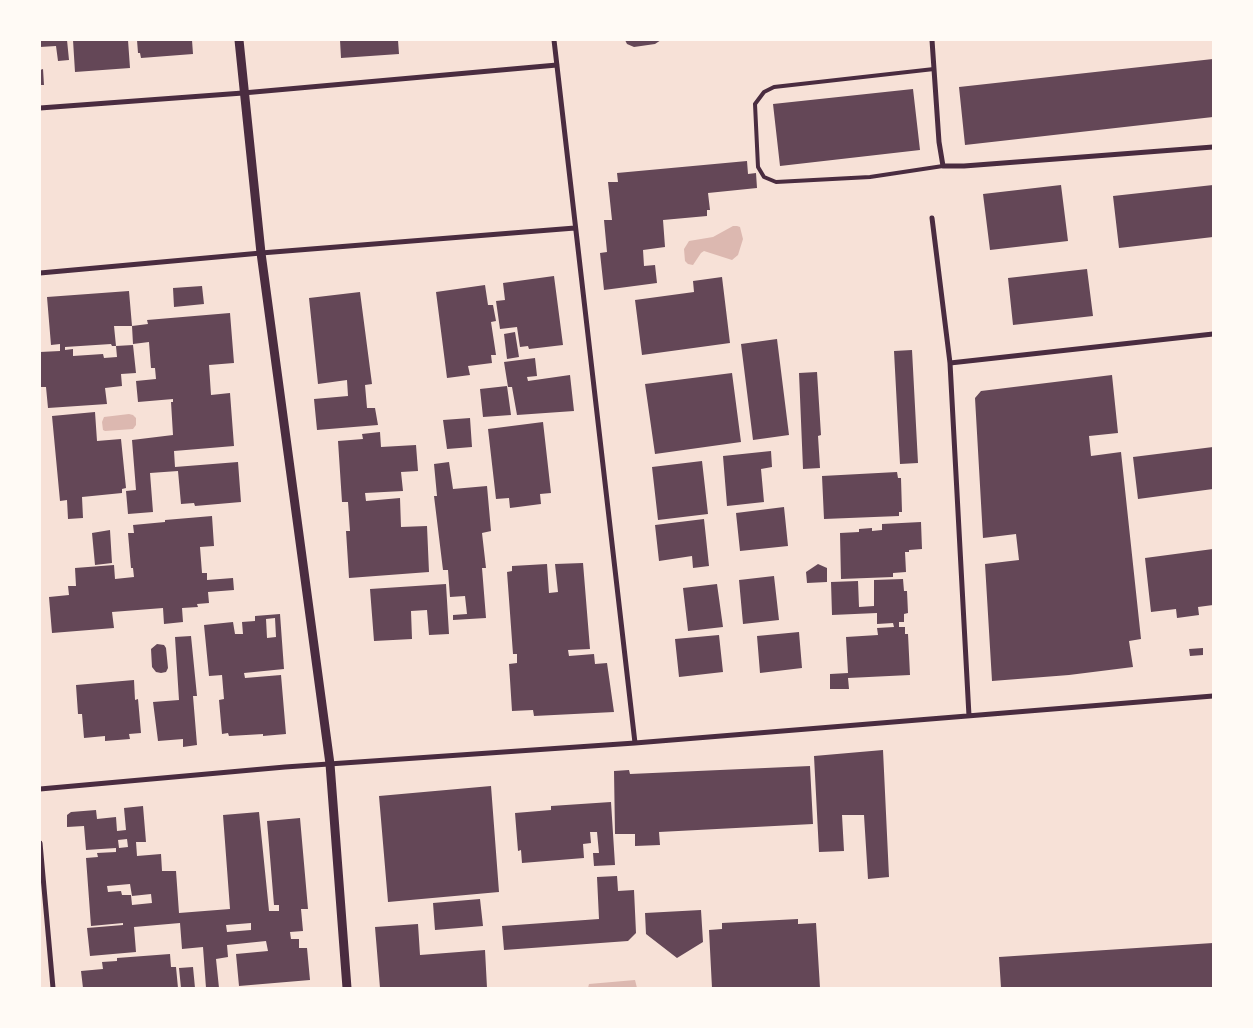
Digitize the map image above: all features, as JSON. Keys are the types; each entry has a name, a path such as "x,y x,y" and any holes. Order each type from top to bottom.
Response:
{"street":[{"path":"239,40 261,252 330,764 347,988"},
{"path":"554,40 635,743"},
{"path":"932,40 939,142 943,166 1213,147"},
{"path":"40,108 243,93 558,65"},
{"path":"932,218 950,363 969,716"},
{"path":"40,273 261,252 575,228"},
{"path":"950,363 1213,334"},
{"path":"40,788 330,764 635,743 1213,696"},
{"path":"40,843 53,988"}],"lane":[{"path":"934,69 774,87 764,92 755,104 758,167 764,177 776,182 870,177 943,166"}],"shaded area":[{"path":"733,226 740,227 743,239 738,255 732,260 704,251 693,265 685,261 684,249 689,241 713,237"},
{"path":"129,414 136,418 136,425 133,429 103,430 102,422 104,417"},
{"path":"635,980 637,988 588,988 589,984"}],"building":[{"path":"40,40 67,40 69,60 58,61 56,46 40,47"},
{"path":"73,40 128,40 130,68 75,72"},
{"path":"137,40 192,40 193,54 141,58 140,53 138,53"},
{"path":"340,40 398,40 399,54 341,58"},
{"path":"625,40 661,40 655,44 634,47 627,44"},
{"path":"1213,59 1213,117 965,145 959,87"},
{"path":"43,69 44,85 40,85 40,70"},
{"path":"913,89 920,150 780,166 773,104"},
{"path":"747,161 748,174 756,173 757,188 708,193 710,210 707,210 707,216 663,220 665,247 643,250 644,266 655,265 657,283 604,290 600,253 607,252 604,220 612,220 608,182 618,182 617,173"},
{"path":"1061,185 1068,241 990,250 983,194"},
{"path":"1213,185 1213,237 1119,248 1113,196"},
{"path":"1087,269 1093,316 1013,325 1008,278"},
{"path":"554,276 563,345 529,349 528,346 520,347 517,327 500,329 496,301 505,300 503,283"},
{"path":"722,277 730,343 642,355 635,300 694,292 693,281"},
{"path":"485,285 488,305 493,305 496,321 491,322 496,355 491,355 492,363 468,366 470,375 447,378 436,292"},
{"path":"202,286 204,304 174,307 173,288"},
{"path":"129,291 132,326 114,326 116,346 133,345 136,373 121,374 122,386 105,388 107,404 48,408 46,387 40,387 40,352 60,351 60,344 51,345 47,297","holes":["111,344 116,346 117,357 104,358 103,354 73,356 73,349 65,350 65,347"]},
{"path":"360,292 372,384 365,385 367,408 375,408 378,425 317,430 314,399 348,396 347,380 318,384 309,298"},
{"path":"230,313 234,363 209,365 211,395 230,393 234,446 174,451 175,467 238,462 241,502 195,506 194,503 181,504 178,471 150,473 153,512 128,514 126,491 136,490 132,440 173,435 171,402 173,402 173,399 138,402 136,381 156,379 155,368 151,368 149,342 133,344 132,326 148,324 147,320"},
{"path":"515,332 519,357 507,359 504,334"},
{"path":"777,339 789,435 753,440 741,344"},
{"path":"912,350 918,463 900,464 894,351"},
{"path":"535,358 537,376 527,377 528,381 570,375 574,411 517,415 512,387 508,387 504,362"},
{"path":"817,372 821,435 818,436 820,468 803,469 799,373"},
{"path":"732,373 741,442 655,454 645,384"},
{"path":"1112,375 1118,433 1089,436 1091,456 1121,452 1141,639 1129,641 1133,667 1069,675 992,681 985,564 1019,560 1016,534 983,538 975,398 981,391"},
{"path":"507,386 511,415 483,417 480,389"},
{"path":"95,412 97,441 121,439 126,488 122,489 122,493 82,497 83,518 68,519 67,500 60,501 52,416"},
{"path":"470,418 472,447 447,449 443,420"},
{"path":"543,422 551,493 540,494 541,504 510,508 509,498 496,499 488,429"},
{"path":"380,432 381,447 416,445 418,471 401,472 403,491 365,493 366,501 400,498 401,527 427,526 429,572 349,578 346,531 350,531 348,502 342,502 338,441 363,439 362,434"},
{"path":"1213,447 1213,489 1138,499 1133,457"},
{"path":"771,451 772,467 761,469 764,502 727,506 723,456"},
{"path":"702,461 708,514 658,520 652,467"},
{"path":"449,462 453,489 487,486 491,531 482,533 486,568 482,568 486,618 453,620 453,615 467,614 465,596 450,597 448,570 443,570 434,496 437,496 434,464"},
{"path":"897,472 898,478 901,478 902,512 899,512 899,516 824,519 822,476"},
{"path":"784,507 788,546 740,551 736,513"},
{"path":"212,516 214,546 200,547 202,573 207,573 207,580 233,578 234,590 208,592 209,603 197,604 198,607 182,608 183,622 164,624 163,608 112,612 114,628 52,633 49,597 69,595 68,586 76,586 75,568 114,565 115,579 134,577 133,568 131,568 128,533 134,533 133,525"},
{"path":"704,519 709,566 693,568 692,556 659,561 655,525"},
{"path":"921,522 922,549 905,552 906,572 893,573 893,577 841,579 840,533 859,532 859,529 872,528 872,531 882,530 882,524"},
{"path":"110,530 112,563 95,565 92,533"},
{"path":"1213,549 1213,605 1198,607 1199,615 1177,618 1176,609 1151,612 1145,558"},
{"path":"583,563 590,649 568,650 569,656 594,654 595,664 607,663 614,712 534,716 533,710 512,711 509,664 517,663 517,654 513,654 507,572 512,571 512,566 547,564 549,593 558,592 555,564"},
{"path":"818,564 827,568 827,582 807,583 806,572"},
{"path":"774,576 779,620 743,624 739,580"},
{"path":"903,579 904,591 907,591 908,613 904,614 904,622 899,622 899,627 905,627 905,634 908,634 910,675 848,678 849,689 830,689 830,674 848,673 846,637 878,635 877,628 894,627 893,623 877,624 877,613 832,615 831,582 858,581 859,607 874,606 874,580"},
{"path":"446,584 449,634 429,635 427,610 411,611 412,639 374,641 370,589"},
{"path":"717,584 723,627 688,631 683,588"},
{"path":"280,614 284,669 244,673 245,678 281,675 286,734 229,736 228,733 222,734 219,700 224,699 222,675 209,676 204,625 233,622 235,634 243,634 242,622 255,621 255,616","holes":["275,618 276,637 267,638 266,619"]},
{"path":"799,632 802,668 760,673 757,636"},
{"path":"719,635 723,672 679,677 675,639"},
{"path":"191,636 197,696 193,696 197,745 183,747 183,739 158,741 153,702 179,700 175,637"},
{"path":"157,644 164,645 166,648 168,668 166,672 156,672 152,667 151,649"},
{"path":"1203,648 1203,655 1190,656 1189,649"},
{"path":"134,680 135,700 138,699 141,733 129,734 130,739 105,741 105,736 84,738 82,714 78,714 76,685"},
{"path":"883,750 889,877 868,879 864,815 842,815 844,851 819,852 814,756"},
{"path":"810,766 813,824 659,832 660,845 635,846 635,834 615,834 614,771 629,770 630,774"},
{"path":"491,786 499,892 388,902 379,796"},
{"path":"611,802 615,865 594,866 593,853 599,853 597,832 590,832 591,843 583,844 584,858 522,863 521,850 518,851 515,813 551,810 551,806"},
{"path":"143,806 146,842 136,842 137,856 161,854 162,871 176,871 179,913 230,909 223,815 259,812 269,911 279,911 279,905 274,905 267,821 300,818 308,909 301,909 303,931 290,932 291,939 299,939 299,948 307,948 310,980 239,986 236,954 268,951 266,941 227,945 228,957 216,959 219,988 206,988 203,947 182,949 180,923 134,927 136,952 90,956 87,928 123,925 123,923 91,926 86,858 98,857 97,853 116,852 116,848 86,850 84,826 67,827 67,815 71,812 96,810 97,819 116,817 117,831 126,830 124,808","holes":["127,839 128,847 119,848 118,840","130,884 132,896 151,894 152,903 132,905 131,895 122,895 121,891 108,892 107,886","251,923 251,930 227,932 226,925"]},
{"path":"617,876 618,891 634,890 636,933 628,941 504,950 502,926 599,919 597,877"},
{"path":"480,899 483,926 435,930 433,903"},
{"path":"701,910 703,942 677,958 646,934 645,913"},
{"path":"798,919 798,924 816,923 820,988 712,988 709,930 722,929 722,923"},
{"path":"418,924 420,955 485,950 487,988 380,988 375,927"},
{"path":"1213,943 1213,988 1001,988 999,957"},
{"path":"170,954 171,967 176,967 178,988 83,988 81,971 103,969 102,962 117,961 117,958"},
{"path":"193,967 195,988 181,988 179,968"}]}
